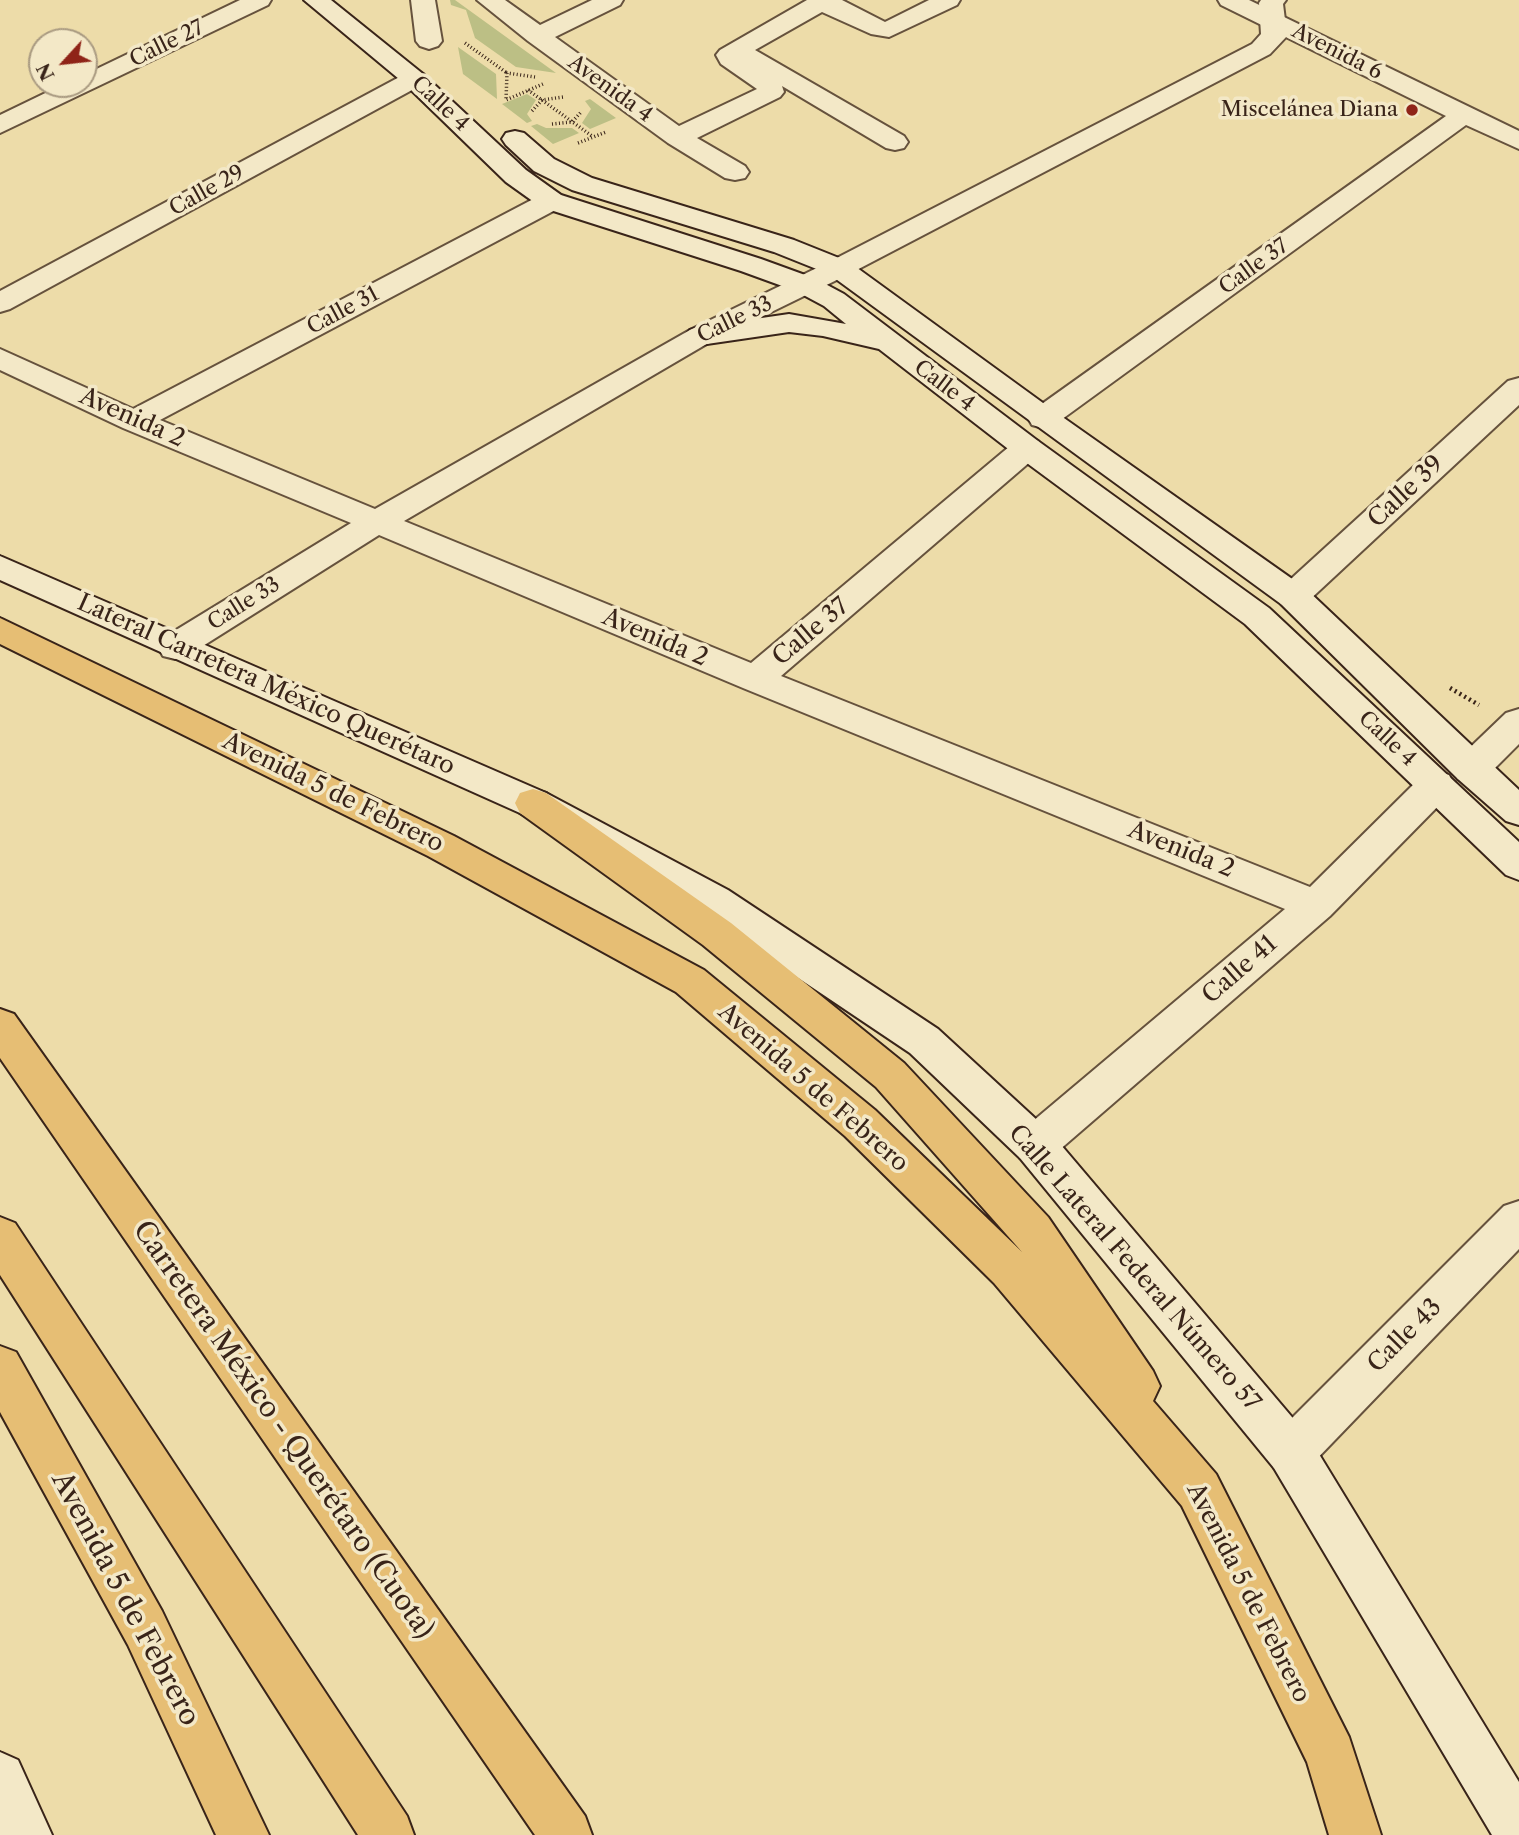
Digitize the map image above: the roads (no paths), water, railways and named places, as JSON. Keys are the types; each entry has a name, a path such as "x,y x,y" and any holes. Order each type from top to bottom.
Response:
{"highway":[{"name":"Avenida 5 de Febrero","path":"0,630 441,846 690,981 860,1123 1010,1269 1199,1490 1331,1755 1355,1835"},
{"path":"533,803 717,934 890,1075 1033,1231 1128,1372 1199,1490"},
{"name":"Carretera México - Querétaro (Cuota)","path":"0,1026 566,1835"},
{"path":"0,1237 388,1835"},
{"name":"Avenida 5 de Febrero","path":"0,1367 145,1628 243,1835"}],"street":[{"name":"Calle 27","path":"0,125 259,0"},
{"name":"Calle 4","path":"316,0 414,79 516,176 551,201 806,285 834,300 1027,448 1257,616 1519,865"},
{"path":"423,0 429,41"},
{"name":"Avenida 4","path":"489,0 677,137 735,172"},
{"path":"537,36 611,0"},
{"path":"677,137 771,92 769,85 730,59 730,53 818,5 833,5 880,29 889,30 948,0"},
{"name":"Avenida 6","path":"1230,0 1273,10 1464,116 1519,141"},
{"name":"Calle 33","path":"175,647 377,522 700,336 806,285 1261,49 1274,36 1273,10"},
{"name":"Calle 4","path":"374,17 544,165 582,184 784,246 839,268 1043,418 1293,596 1471,769 1519,811"},
{"path":"738,49 895,142"},
{"name":"Calle 29","path":"0,303 414,79"},
{"name":"Calle 37","path":"1043,418 1464,116"},
{"name":"Calle 31","path":"134,421 551,201"},
{"path":"700,336 789,323 825,327 890,345"},
{"name":"Avenida 2","path":"0,358 134,421 755,680 1316,905"},
{"name":"Calle 39","path":"1293,596 1519,388"},
{"name":"Calle 37","path":"755,680 1027,448"},
{"name":"Lateral Carretera México Querétaro","path":"0,566 175,647 533,803"},
{"path":"1471,769 1519,722"},
{"name":"Calle 41","path":"1035,1145 1316,905 1436,785"},
{"name":"Calle Lateral Federal Número 57","path":"533,803 715,901 923,1041 1035,1145 1291,1452 1519,1831"},
{"name":"Calle 43","path":"1291,1452 1519,1220"},
{"path":"0,1778 26,1835"}],"place":[{"name":"Miscelánea Diana","path":"1412,110"}]}
